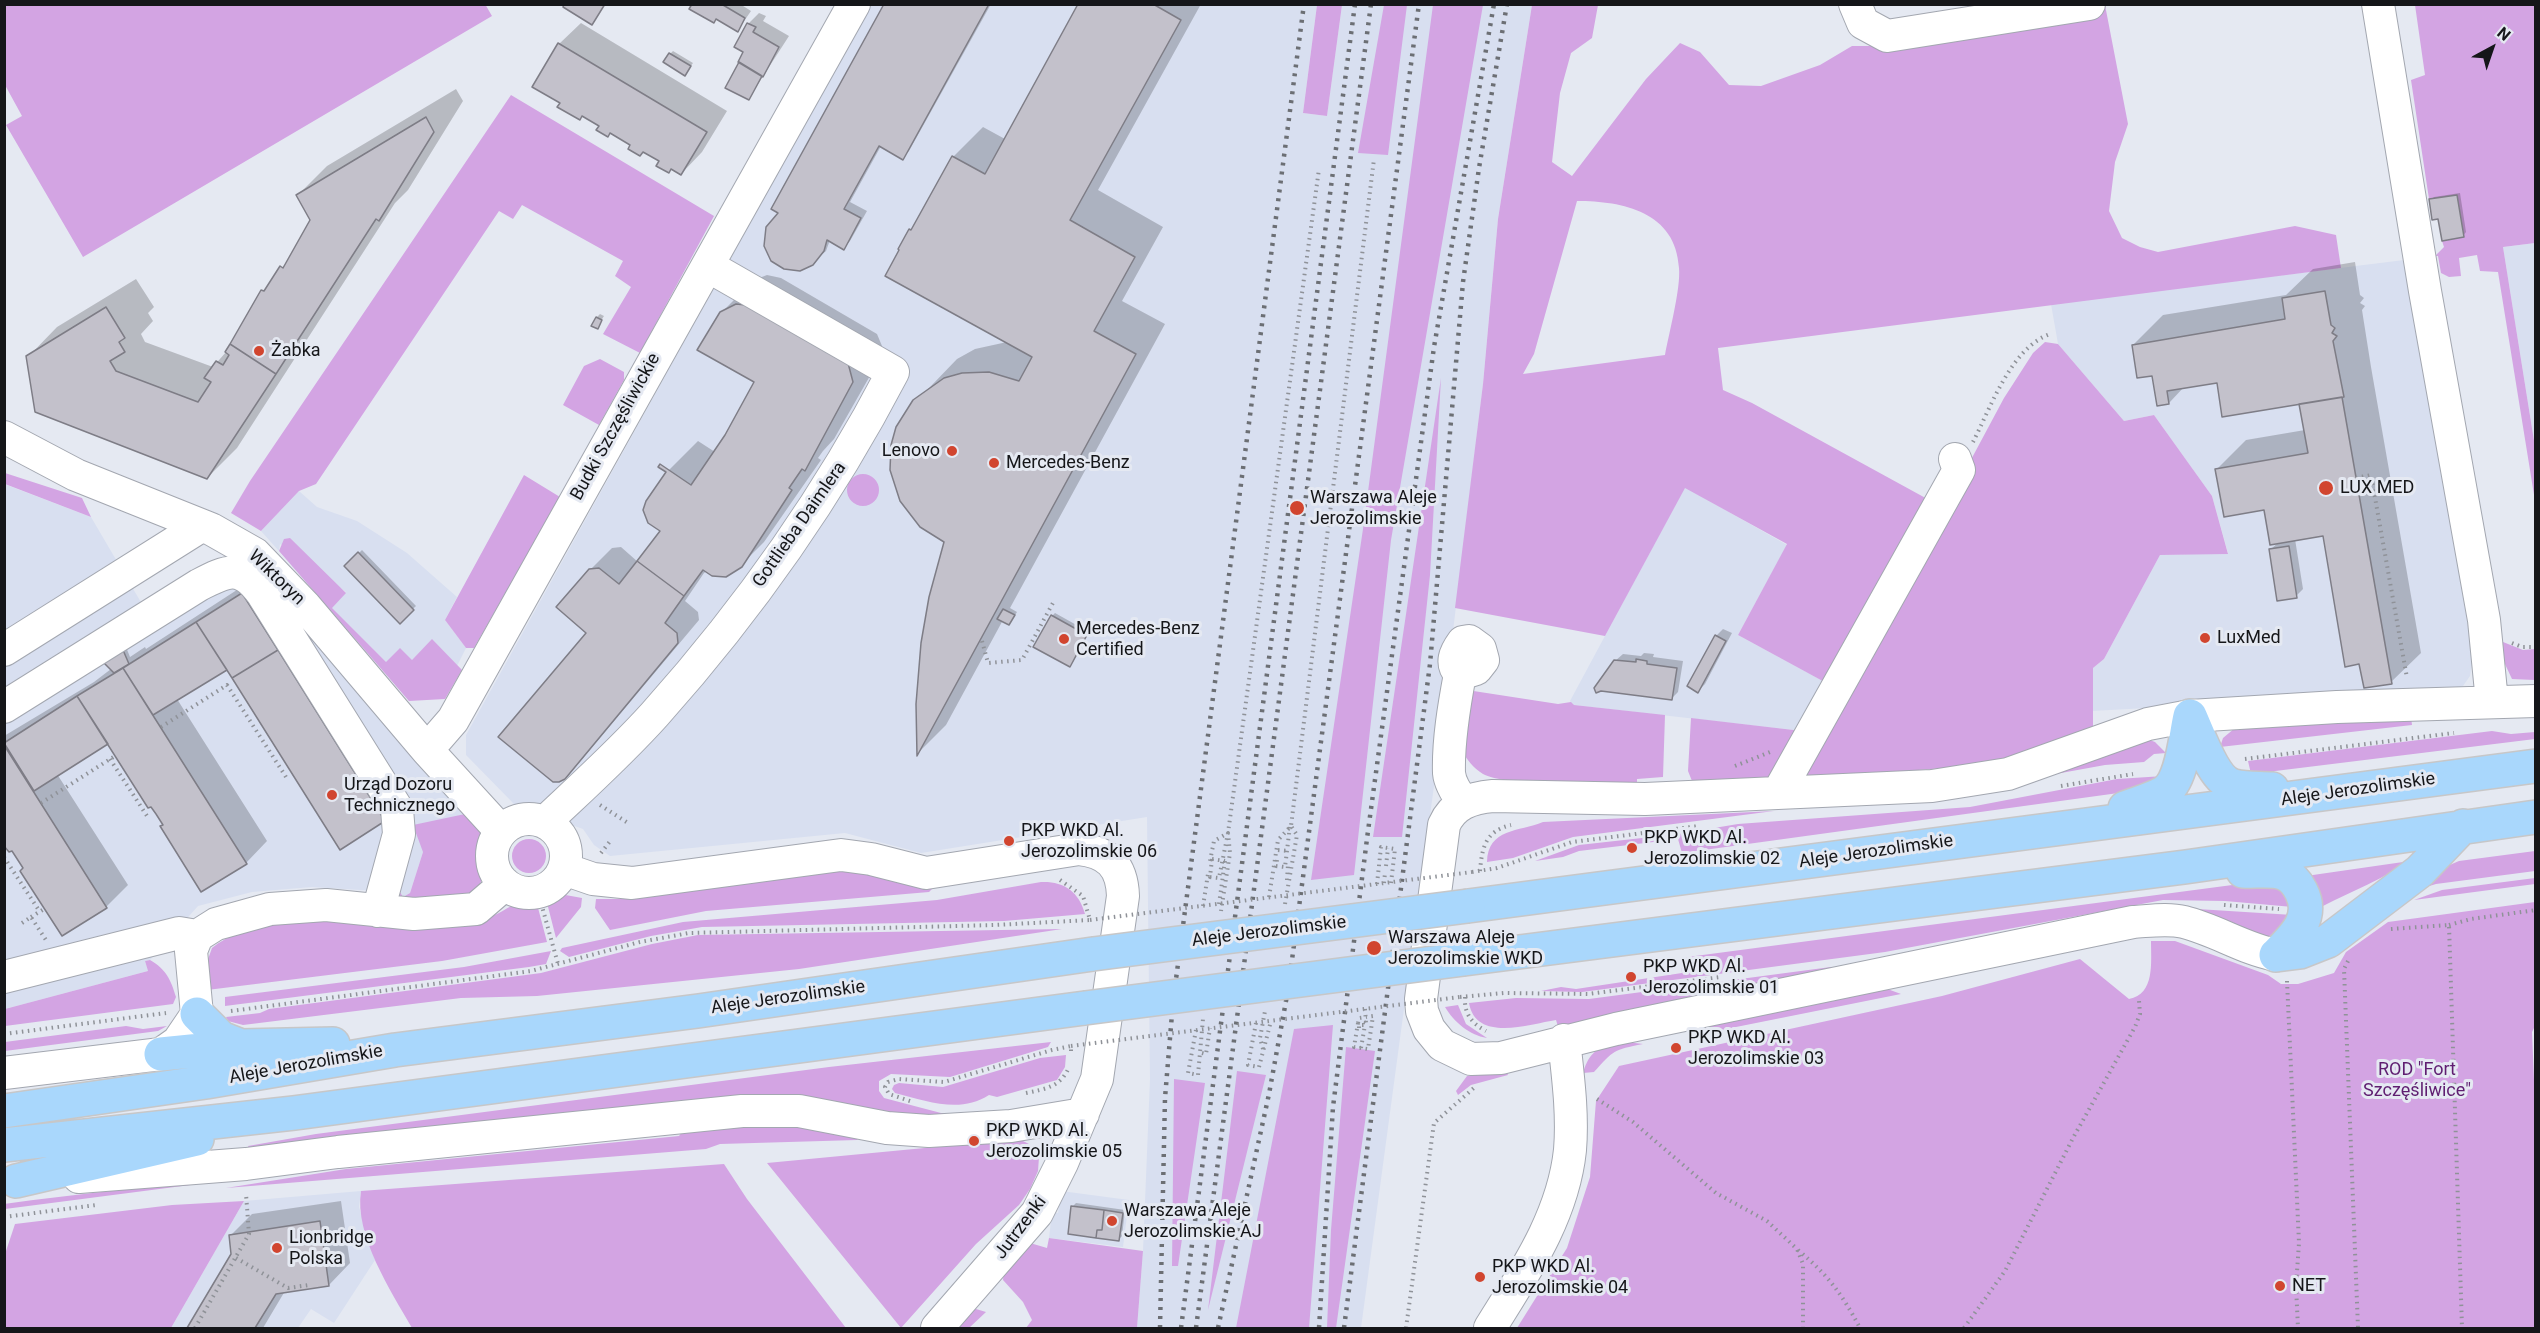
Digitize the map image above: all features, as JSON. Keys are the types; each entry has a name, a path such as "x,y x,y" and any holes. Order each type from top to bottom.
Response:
{"main road":[{"path":"2190,716 2213,766 2225,782 2234,786 2337,793"},
{"path":"2081,825 2163,793 2170,787 2179,770 2190,716"},
{"name":"Aleje Jerozolimskie","path":"4,1112 206,1082 395,1050 698,1011 1093,954 2337,793 2535,765"},
{"path":"4,1145 294,1113 1085,1008 2185,867 2535,817"},
{"path":"2282,967 2300,952 2328,941 2420,871 2463,826"},
{"path":"2185,867 2285,874 2297,884 2304,896 2307,910 2282,967"},
{"path":"197,1011 221,1038 241,1046"},
{"path":"161,1054 241,1046 326,1044 395,1050"},
{"path":"10,1182 150,1152 294,1113"}],"street":[{"name":"Budki Szczęśliwickie","path":"427,750 453,720 854,4"},
{"path":"1855,4 1863,23 1887,36 2089,4"},
{"path":"2378,4 2423,280 2484,620 2492,702"},
{"name":"Gottlieba Daimlera","path":"545,822 656,714 760,585 820,501 859,438 893,372 708,266"},
{"name":"Wiktoryn","path":"4,437 76,475 226,536 255,554 305,606 427,750"},
{"name":"Wiktoryn","path":"4,459 76,475"},
{"path":"1778,793 1957,464"},
{"path":"4,650 201,525"},
{"path":"4,707 199,585 222,573 242,573 251,579 262,593 397,809 399,834 378,911"},
{"path":"1460,675 1454,707 1449,774 1455,791 1463,802"},
{"path":"2282,967 2259,952 2184,922 2158,920 2133,922 1564,1040 1501,1058 1471,1059 1442,1045 1425,1019 1421,999 1441,837 1447,818 1463,802 1493,796 1645,799 1932,786 1975,781 2036,764 2148,724 2190,716 2411,704 2535,701"},
{"path":"427,750 501,831"},
{"path":"521,819 545,822 561,837 566,858 564,869 558,879 538,892 526,893 505,884 493,864 495,841 501,831 521,819"},
{"name":"Jutrzenki","path":"564,869 593,879 632,883 841,855 871,859 926,873 1060,851 1096,851 1115,865 1123,879 1123,896 1097,1079 1037,1213 937,1329"},
{"path":"4,1073 161,1054 178,1042 197,1011 191,951 197,936 216,924 270,909 326,904 414,914 476,909 505,884"},
{"path":"4,977 179,933 197,936"},
{"path":"1490,1329 1543,1239 1554,1214 1566,1174 1570,1134 1564,1040"},
{"path":"10,1182 246,1164 338,1152 742,1111 799,1111 887,1128 929,1131 1011,1126 1083,1114"}],"path":[{"path":"1286,896 1289,851 1278,850 1276,866 1286,867 1290,826 1374,159"},
{"path":"1219,904 1226,861 1212,859 1210,877 1219,878 1228,833 1319,169"},
{"path":"1957,464 1982,424 1986,411 2026,347 2050,334"},
{"path":"2356,478 2371,475 2411,704"},
{"path":"982,641 988,663 1022,660 1054,601"},
{"path":"2506,640 2522,647 2535,647"},
{"path":"161,727 227,685 286,777"},
{"path":"2213,766 2250,757 2460,732"},
{"path":"1734,766 1808,738"},
{"path":"41,803 116,756"},
{"path":"110,759 149,819"},
{"path":"595,801 628,823"},
{"path":"1480,872 1482,848 1486,839 1501,827 1520,823"},
{"path":"1269,897 1278,840 1290,826"},
{"path":"1203,906 1214,841 1228,833"},
{"path":"597,859 611,840"},
{"path":"1377,884 1381,847 1395,849 1391,882"},
{"path":"1386,865 1388,848"},
{"path":"4,857 42,910 31,917"},
{"path":"4,1034 197,1011 230,1011 531,971 689,933 995,925 1090,920 1480,872 1497,868"},
{"path":"1384,883 1385,873"},
{"path":"1057,879 1083,896 1090,920"},
{"path":"538,892 558,964"},
{"path":"2388,929 2449,925 2471,919 2535,910"},
{"path":"2449,925 2462,1329"},
{"path":"2350,957 2344,969 2358,1329"},
{"path":"2282,967 2300,1243 2296,1286 2298,1329"},
{"path":"914,1101 889,1094 885,1087 888,1082 900,1079 944,1083 1071,1046 1504,993"},
{"path":"1462,997 1465,1010 1474,1023 1492,1032"},
{"path":"1964,1329 2005,1271 2034,1220 2054,1174 2135,1028 2140,1014 2139,1001"},
{"path":"1361,1047 1365,1009"},
{"path":"1373,1016 1368,1049 1354,1047 1359,1018 1365,1022 1373,1016"},
{"path":"1256,1023 1248,1065 1259,1067 1263,1049 1266,1049 1271,1021"},
{"path":"1196,1030 1188,1073 1198,1075 1202,1053 1206,1054 1210,1028"},
{"path":"1026,1093 1052,1087 1060,1082 1071,1063 1071,1046"},
{"path":"1406,1329 1434,1123 1471,1088 1481,1086"},
{"path":"1589,1094 1633,1122 1716,1193 1767,1221 1825,1273 1841,1292 1860,1329"},
{"path":"195,1329 249,1234 246,1194"},
{"path":"1797,1249 1803,1264 1803,1329"},
{"path":"236,1258 288,1288 309,1285"}],"shaded area":[{"path":"871,5 1317,5 1303,113 1327,116 1342,5 1532,5 1498,219 1483,384 1436,771 1361,1328 1137,1328 1143,1251 1150,1079 1147,817 921,853 845,833 610,856 594,845 583,829 515,805 466,755 466,735"},
{"path":"2535,243 2535,447 2503,247"},
{"path":"2404,260 2473,654 2470,676 2463,686 2449,692 2091,711 2093,668 2104,659 2160,555 2228,553 2212,496 2154,415 2124,421 2058,344 2051,304"},
{"path":"4,484 91,517 142,604 265,580 465,814 458,816 423,852 410,893 403,897 394,882 377,891 312,887 252,892 198,906 150,960 145,961 148,971 5,1009"},
{"path":"1685,487 1787,545 1738,635 1823,681 1802,731 1573,705 1570,701"},
{"path":"299,491 317,507 357,521 407,553 457,597 445,620 466,648 457,666 432,640 412,660 387,663 331,608 346,592 280,544 279,551 261,531"},
{"path":"361,1191 359,1207 375,1260 334,1323 311,1309 298,1328 171,1328 244,1201"},
{"path":"1061,1191 1129,1200 1123,1247 1049,1238 1052,1212 1058,1213"}],"green space":[{"path":"485,4 492,16 83,257 6,125 22,116 5,85 5,5"},
{"path":"1317,5 1342,5 1327,116 1303,113"},
{"path":"1384,5 1407,5 1388,155 1358,153"},
{"path":"1433,5 1483,5 1391,540 1354,875 1311,880 1363,529"},
{"path":"1532,5 1598,5 1592,38 1571,53 1560,93 1552,162 1572,176 1646,79 1680,43 1700,52 1729,85 1761,86 1820,65 1852,46 1882,46 2105,5 2128,124 2115,162 2109,211 2122,238 2140,247 2158,252 2295,226 2336,235 2341,268 1718,348 1723,390 1752,403 1931,501 1830,685 1738,635 1787,544 1685,488 1605,636 1455,608 1483,384 1498,219","holes":["1577,201 1629,207 1658,222 1676,249 1679,268 1678,287 1665,355 1523,374 1534,354"]},
{"path":"2415,5 2535,5 2535,243 2503,247 2535,447 2535,501 2498,272 2480,271 2477,255 2459,258 2461,276 2449,277 2441,273 2438,256 2435,256 2444,247 2442,241 2464,237 2457,195 2429,199 2411,80 2425,75"},
{"path":"511,95 714,216 640,353 603,334 631,287 615,276 623,261 522,205 513,219 499,211 316,484 299,491 261,531 231,513 250,481"},
{"path":"2045,342 2058,344 2124,421 2154,415 2212,496 2228,554 2160,555 2104,659 2093,668 2093,727 1984,765 1800,779 2004,398 2033,353"},
{"path":"600,359 624,372 624,380 599,425 563,405 584,366"},
{"path":"1441,378 1430,575 1402,837 1373,837"},
{"path":"5,473 82,498 91,517 5,484"},
{"path":"863,474 874,479 879,490 874,501 863,506 852,501 847,490 852,479"},
{"path":"524,475 560,497 474,648 466,648 445,620"},
{"path":"290,538 346,593 332,608 386,662 400,648 412,660 432,639 462,670 445,699 409,701 279,551 284,539"},
{"path":"2503,642 2523,650 2535,649 2535,680 2512,679 2504,662"},
{"path":"1467,690 1558,704 1571,702 1574,705 1665,715 1663,777 1637,779 1637,787 1604,787 1512,781 1483,774 1473,766 1461,750"},
{"path":"2411,717 2412,725 2220,747 2223,738 2235,728"},
{"path":"1691,718 1802,731 1779,780 1698,784 1692,781 1688,771"},
{"path":"2492,731 2511,734 2535,732 2535,739 2251,774 2248,761"},
{"path":"2147,739 2155,742 2166,753 2154,754 2144,762 2105,765 2039,777"},
{"path":"2164,776 2133,791 1682,853 1678,839 1579,851 1563,857 1535,861 1579,845 1678,834 1738,824 1970,807 2117,779"},
{"path":"1774,811 1573,837 1513,858 1487,862 1489,851 1499,837 1543,822"},
{"path":"465,814 480,831 484,842 486,871 478,888 466,897 408,902 399,897 394,882 403,897 410,893 423,852 413,825"},
{"path":"529,839 541,844 546,856 541,868 529,873 517,868 512,856 517,844"},
{"path":"2535,851 2535,871 2436,884 2413,891 2445,867 2459,861"},
{"path":"2410,861 2323,906 2318,906 2306,876"},
{"path":"822,870 858,870 932,885 932,889 929,892 706,911 610,930 595,908 596,899 623,899"},
{"path":"2535,878 2535,884 2414,900 2442,890"},
{"path":"1041,882 1056,883 1069,889 1079,899 1085,914 1004,921 702,927 651,936 569,957 560,951 562,948 683,922 937,900"},
{"path":"2255,882 2278,884 2293,907 2225,901 2163,900 1885,952 1582,992 1541,991 1561,987 1576,989 1682,973 1680,958"},
{"path":"560,894 582,898 581,907 556,938 546,899"},
{"path":"522,902 537,904 547,942 442,961 207,990 207,962 212,948 236,934 267,925 342,918 484,918 494,916"},
{"name":"ROD \"Fort Szczęśliwice\"","path":"2535,902 2536,1024 2532,1032 2536,1128 2535,1328 1517,1328 1567,1248 1590,1177 1596,1101 1619,1066 1942,996 2080,959 2129,999 2143,991 2147,984 2151,968 2151,941 2175,941 2268,975 2281,984 2298,984 2334,973 2346,952 2388,922"},
{"path":"2181,908 2293,915 2276,936 2266,938"},
{"path":"1062,929 799,969 537,996 461,998 243,1025 228,1021 226,1017 260,1013 269,1009 541,973 652,944 698,935"},
{"path":"551,951 546,964 529,967 225,1006 225,997 464,967"},
{"path":"150,960 164,971 170,980 176,997 173,1004 5,1026 5,1009 148,971 145,961"},
{"path":"1831,967 1837,971 1559,1030 1556,1020 1519,1027 1493,1027 1482,1023 1474,1015 1469,1003 1516,998 1589,999"},
{"path":"1882,987 1901,994 1696,1035 1711,1025"},
{"path":"1458,1005 1466,1024 1487,1038 1463,1027 1445,1007"},
{"path":"1333,1025 1309,1328 1236,1328 1294,1029"},
{"path":"126,1026 143,1029 167,1026 158,1031 5,1051 5,1042"},
{"path":"1619,1041 1643,1044 1615,1052 1594,1072 1583,1073 1588,1060 1596,1051"},
{"path":"1051,1042 1048,1047 950,1077 891,1074 879,1081 879,1091 884,1098 941,1113 992,1113 250,1150 248,1146 316,1134 829,1067"},
{"path":"1346,1047 1375,1051 1336,1328 1327,1328 1331,1230"},
{"path":"1066,1055 1065,1067 1057,1080 997,1097 989,1095 967,1104 931,1102 895,1093 892,1089 899,1083 943,1087 1040,1058"},
{"path":"1506,1070 1508,1075 1471,1085 1458,1095 1456,1091 1467,1076"},
{"path":"1237,1071 1266,1075 1208,1310"},
{"path":"1174,1079 1205,1083 1178,1266 1172,1266"},
{"path":"760,1120 862,1134 857,1140 720,1144 706,1149 226,1188 346,1169 679,1136 685,1128"},
{"path":"1019,1139 1031,1145 1039,1157 1038,1171 1030,1189 1019,1205 976,1244 901,1328 767,1163"},
{"path":"724,1164 747,1199 846,1328 412,1328 376,1262 363,1226 360,1208 361,1191"},
{"path":"221,1181 5,1209 4,1204 167,1185"},
{"path":"244,1201 171,1328 5,1328 5,1254 15,1224 172,1205"},
{"path":"1049,1238 1143,1251 1137,1328 1026,1328 1032,1320 1023,1302 1003,1280 1004,1270 1030,1243 1047,1248"},
{"path":"976,1309 986,1312 969,1328 955,1328 967,1311"}],"building":[{"path":"564,4 605,4 592,25 563,7"},
{"path":"692,4 723,5 745,18 738,32 716,19 714,23 689,9"},
{"path":"884,4 989,4 903,160 879,146 844,209 861,218 844,250 827,240 824,251 813,265 800,271 784,269 771,261 764,246 766,227 778,213 771,209"},
{"path":"1078,4 1153,4 1181,20 1070,220 1135,257 1094,331 1136,354 917,756 916,704 921,643 929,597 944,542 920,527 900,501 890,470 891,445 896,427 913,400 944,378 962,373 989,372 1019,381 1032,357 885,276 909,229 911,230 952,156 985,174"},
{"path":"747,23 756,27 753,32 779,47 763,77 738,62 743,52 734,47"},
{"path":"558,43 707,132 681,175 671,169 669,173 656,166 659,161 643,152 640,156 628,149 630,145 610,133 608,137 596,130 599,126 582,116 580,120 557,107 560,103 532,87"},
{"path":"669,53 691,66 685,76 663,62"},
{"path":"739,62 762,76 749,100 725,88"},
{"path":"426,117 434,132 379,221 376,219 276,374 230,344 261,290 264,291 280,266 283,268 310,220 296,195"},
{"path":"2457,195 2464,237 2442,241 2438,219 2432,220 2429,199"},
{"path":"2325,291 2331,325 2335,328 2332,333 2337,336 2333,341 2344,397 2222,417 2217,383 2167,391 2169,404 2157,406 2152,376 2137,378 2132,345 2285,319 2282,298"},
{"path":"736,304 746,305 848,363 853,382 805,471 802,469 789,488 792,490 742,567 726,577 712,576 703,570 684,596 637,561 660,531 648,523 643,510 646,501 666,472 658,467 660,464 691,485 725,435 754,382 697,350 720,312"},
{"path":"106,307 125,338 119,342 125,352 110,361 116,371 198,402 211,382 204,378 216,361 223,365 229,355 225,352 230,344 276,374 207,479 35,412 26,356"},
{"path":"596,317 602,320 598,329 591,326"},
{"path":"2342,397 2392,684 2364,688 2359,664 2345,667 2323,536 2270,545 2264,510 2224,517 2215,469 2308,453 2299,404"},
{"path":"2289,546 2297,598 2277,601 2269,549"},
{"path":"358,552 414,610 400,624 344,566"},
{"path":"637,561 684,596 665,623 677,633 678,643 565,779 553,782 498,737 586,633 556,607 589,569 599,568 619,584"},
{"path":"242,593 278,650 232,678 196,622"},
{"path":"1003,609 1015,615 1009,625 997,619"},
{"path":"1051,615 1087,635 1070,667 1033,647"},
{"path":"196,622 227,670 153,715 123,668"},
{"path":"1715,635 1726,641 1698,693 1687,686"},
{"path":"123,650 129,664 114,673 104,663"},
{"path":"278,650 385,821 340,850 232,678"},
{"path":"1636,659 1647,661 1647,664 1677,668 1672,700 1601,691 1596,693 1594,688 1614,660 1636,662"},
{"path":"123,668 247,864 201,892 160,826 163,825 151,807 148,808 77,696"},
{"path":"77,696 108,744 34,791 4,743"},
{"path":"4,745 107,908 62,936 20,871 23,868 12,851 9,852 4,846"},
{"path":"1071,1206 1104,1210 1102,1230 1097,1230 1096,1238 1068,1234"},
{"name":"Warszawa Aleje Jerozolimskie AJ","path":"1104,1210 1123,1213 1119,1241 1096,1238 1097,1230 1102,1230"},
{"path":"320,1221 329,1286 276,1294 255,1328 187,1328 231,1254 229,1235"}],"railway":[{"path":"1160,1328 1165,1098 1173,1002 1304,4"},
{"path":"1181,1328 1355,4"},
{"path":"1196,1328 1371,4"},
{"path":"1218,1328 1269,1094 1288,990 1419,4"},
{"path":"1319,1328 1333,1107 1368,831 1434,347 1494,4"},
{"path":"1344,1328 1430,664 1463,282 1479,168 1507,4"}],"place":[{"name":"Żabka","path":"259,351"},
{"name":"Lenovo","path":"952,451"},
{"name":"Mercedes-Benz","path":"994,463"},
{"name":"LUX MED","path":"2326,488"},
{"name":"Warszawa Aleje Jerozolimskie","path":"1297,508"},
{"name":"LuxMed","path":"2205,638"},
{"name":"Mercedes-Benz Certified","path":"1064,639"},
{"name":"Urząd Dozoru Technicznego","path":"332,795"},
{"name":"PKP WKD Al. Jerozolimskie 06","path":"1009,841"},
{"name":"PKP WKD Al. Jerozolimskie 02","path":"1632,848"},
{"name":"Warszawa Aleje Jerozolimskie WKD","path":"1374,948"},
{"name":"PKP WKD Al. Jerozolimskie 01","path":"1631,977"},
{"name":"PKP WKD Al. Jerozolimskie 03","path":"1676,1048"},
{"name":"PKP WKD Al. Jerozolimskie 05","path":"974,1141"},
{"name":"Warszawa Aleje Jerozolimskie AJ","path":"1112,1221"},
{"name":"Lionbridge Polska","path":"277,1248"},
{"name":"PKP WKD Al. Jerozolimskie 04","path":"1480,1277"},
{"name":"NET","path":"2280,1286"}]}
